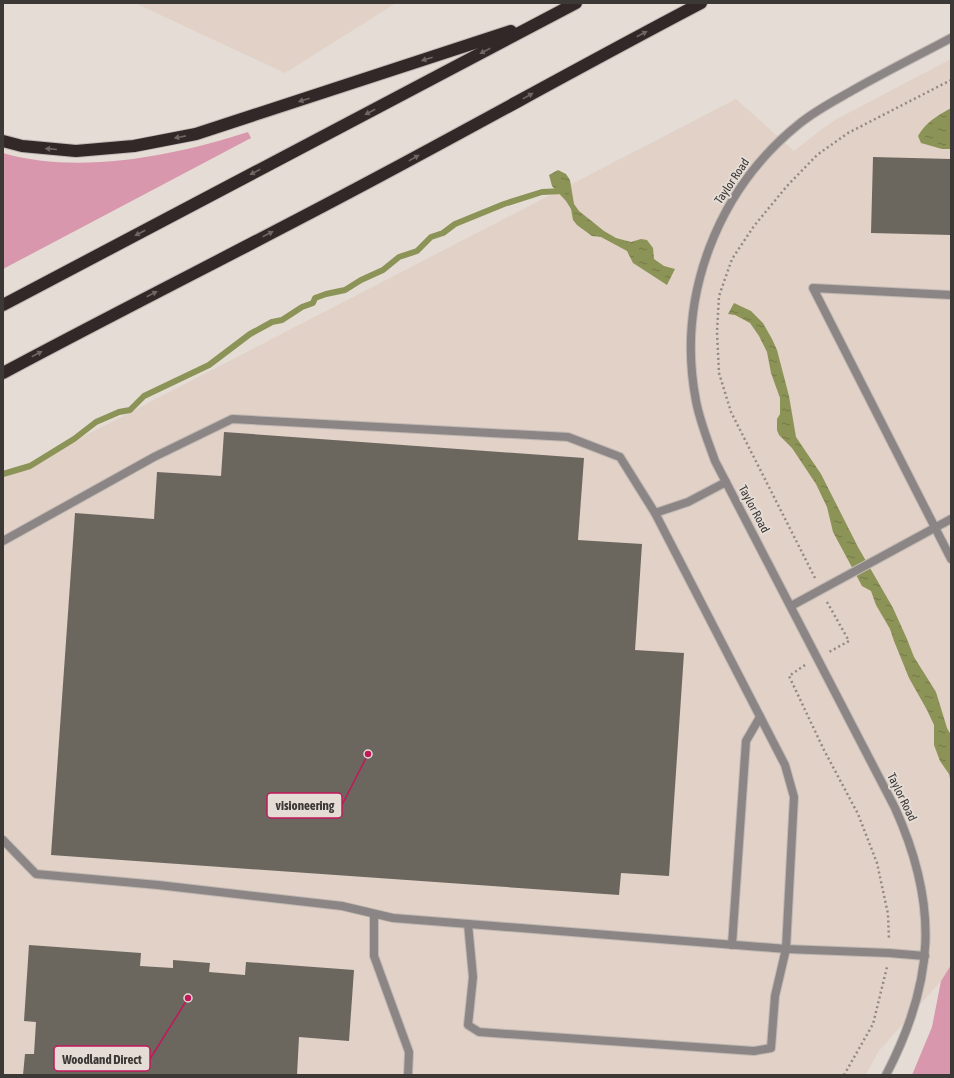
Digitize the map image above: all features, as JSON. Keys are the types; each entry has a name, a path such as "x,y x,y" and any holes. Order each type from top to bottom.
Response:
{"highway":[{"path":"3,305 576,3"},
{"path":"3,373 94,324 380,177 612,50 702,3"},
{"path":"3,141 36,148 76,151 134,146 196,134 544,20"}],"street":[{"name":"Taylor Road","path":"886,1075 904,1040 911,1021 921,984 925,956 925,924 922,887 914,856 895,808 716,461 700,419 696,401 691,364 691,326 696,289 703,263 716,230 727,208 748,176 771,149 800,123 832,102 951,38"},
{"path":"951,296 813,288 951,559"},
{"path":"3,541 154,457 232,419 568,437 620,457 655,513 760,717 785,766 794,797 786,948 775,996 771,1048 754,1051 479,1032 468,1025 473,977 468,924"},
{"path":"655,513 688,502 726,482"},
{"path":"790,606 951,519"},
{"path":"732,945 746,741 760,717"},
{"path":"3,840 36,874 158,885 335,905 393,918 732,945 925,956"},
{"path":"374,914 374,956 409,1052 408,1075"}],"path":[{"path":"834,650 848,641 730,412 719,373 717,332 719,296 732,258 754,226 787,186 817,155 848,133 951,80"},
{"path":"802,667 789,676 824,750 858,814 877,863 888,914 889,953 886,975 873,1024 844,1075"}],"shaded area":[{"path":"135,3 396,3 285,73"},
{"path":"951,59 951,965 941,981 878,1052 866,1075 3,1075 3,478 736,99 794,151 835,120"},
{"path":"248,132 251,138 3,269 3,153 32,159 63,162 126,160 189,148"},
{"path":"951,965 951,1075 912,1075 932,1027 941,981"}],"water":[{"path":"951,108 951,149 942,149 921,143 918,136 928,123"},
{"path":"558,170 566,174 570,180 574,204 579,211 604,231 616,238 631,242 641,239 647,240 653,248 654,259 664,266 675,269 667,285 633,263 627,251 601,237 592,236 577,225 573,220 571,209 566,201 552,186 549,175"},
{"path":"734,303 751,311 763,323 772,339 777,350 789,396 796,437 821,474 858,547 893,608 914,657 936,692 947,728 951,735 951,783 949,774 940,761 934,745 934,725 909,678 890,629 876,605 871,591 862,586 833,532 827,507 816,484 792,448 779,435 777,430 777,419 780,414 780,398 771,373 767,352 750,323 735,315 728,314"}],"building":[{"path":"873,157 951,159 951,235 871,233"},
{"path":"224,432 584,458 578,540 642,544 635,650 684,653 669,876 621,873 619,895 51,855 75,513 154,519 157,472 221,476"},
{"path":"29,945 141,953 140,966 173,968 173,960 210,963 209,972 245,975 246,962 354,970 349,1041 299,1037 297,1075 23,1075 25,1054 34,1054 36,1022 24,1021"}],"waterway":[{"path":"3,474 30,466 74,439 96,422 119,412 130,410 144,396 209,365 250,334 272,322 282,320 302,307 313,303 315,298 345,290 361,280 383,270 399,257 417,251 431,237 443,233 455,224 504,204 542,192 563,191"}],"place":[{"name":"visioneering","path":"368,754"},
{"name":"Woodland Direct","path":"188,998"}]}
